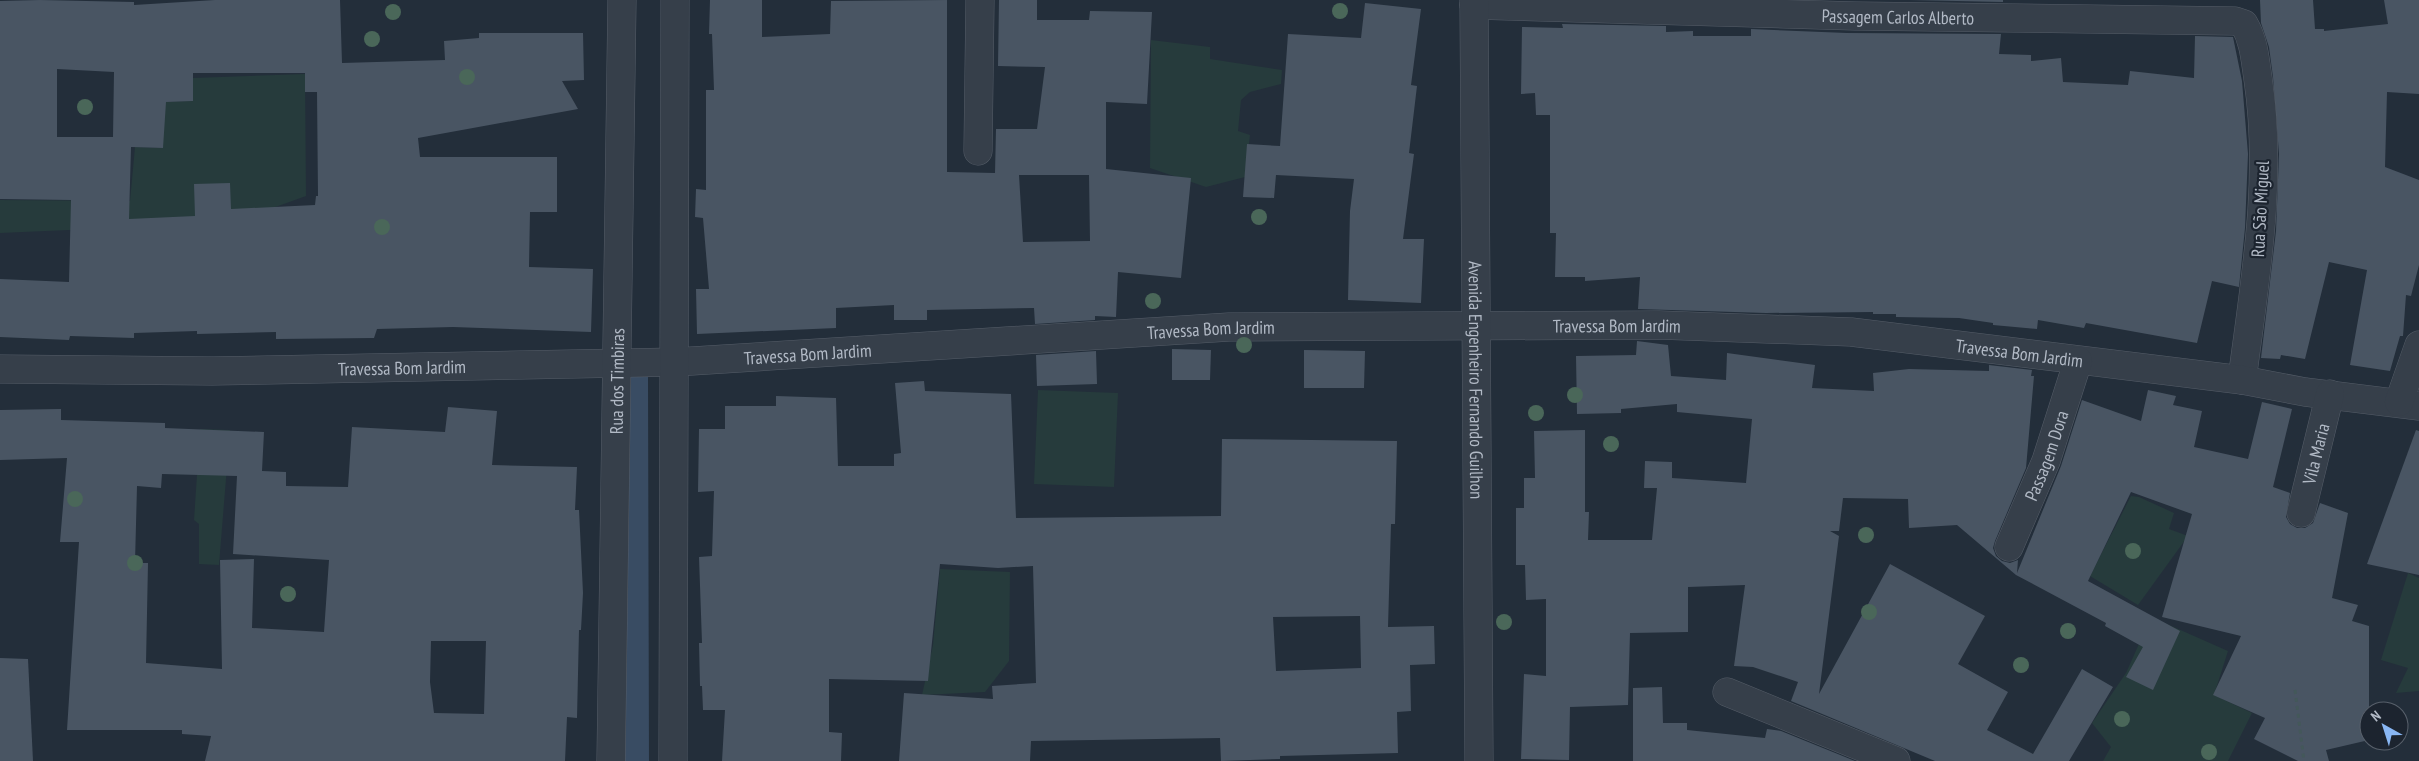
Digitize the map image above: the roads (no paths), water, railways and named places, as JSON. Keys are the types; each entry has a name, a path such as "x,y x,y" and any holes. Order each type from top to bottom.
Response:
{"street":[{"name":"Rua dos Timbiras","path":"610,761 622,0"},
{"path":"673,761 666,362 676,0"},
{"path":"978,151 980,0"},
{"name":"Passagem Carlos Alberto","path":"1474,3 1855,16 2236,21 2244,24 2252,38"},
{"name":"Avenida Engenheiro Fernando Guilhon","path":"1474,3 1479,761"},
{"name":"Rua São Miguel","path":"2242,380 2262,224 2264,117 2252,38"},
{"name":"Travessa Bom Jardim","path":"0,369 212,371 666,362 1229,327 1659,325 1850,332 2242,380 2409,404"},
{"path":"2409,404 2419,346"},
{"name":"Passagem Dora","path":"2009,547 2046,461 2078,361"},
{"name":"Vila Maria","path":"2301,513 2330,394"},
{"path":"1727,692 1896,761"}],"waterway":[{"path":"630,375 631,761"}]}
